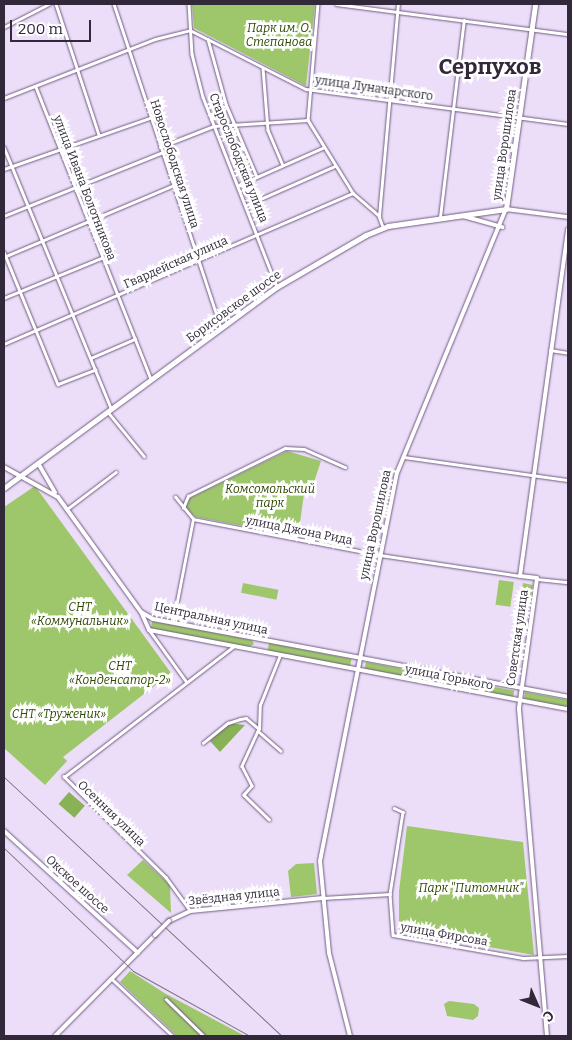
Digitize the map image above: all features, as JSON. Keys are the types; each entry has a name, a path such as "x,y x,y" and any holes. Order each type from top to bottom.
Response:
{"main road":[{"name":"улица Ворошилова","path":"506,209 535,4"},
{"name":"Борисовское шоссе","path":"4,486 22,476 109,409 277,287 383,227 506,209"}],"street":[{"path":"4,27 49,4"},
{"path":"56,4 99,135"},
{"name":"Новослободская улица","path":"114,4 161,153 221,328"},
{"name":"Старослободская улица","path":"188,4 192,54 214,126 260,235 277,287"},
{"path":"318,4 309,89 308,120 322,148 353,193 379,216"},
{"path":"336,4 568,34"},
{"path":"383,227 379,216 398,4"},
{"path":"440,218 464,20"},
{"path":"4,98 128,50 190,30"},
{"name":"улица Луначарского","path":"190,30 263,68 309,89 568,124"},
{"path":"208,39 234,124 257,177"},
{"path":"263,68 266,120 283,165"},
{"name":"улица Ивана Болотникова","path":"36,87 57,149 151,379"},
{"path":"4,169 150,118"},
{"path":"160,147 214,126 266,120 308,120"},
{"path":"4,147 55,276 95,370 109,409 144,456"},
{"path":"239,185 322,148"},
{"path":"4,216 72,187 161,153"},
{"path":"247,205 335,166"},
{"path":"95,370 58,384 4,255 42,242 172,186"},
{"name":"Гвардейская улица","path":"4,344 118,298 353,193"},
{"path":"506,209 568,217"},
{"name":"улица Ворошилова","path":"350,1036 329,953 320,861 380,555 403,457 502,227 506,209"},
{"path":"483,212 483,219"},
{"path":"458,216 483,219 502,227"},
{"name":"Советская улица","path":"547,1036 520,701 536,578 520,576 532,475 568,230"},
{"path":"4,298 102,258"},
{"path":"90,359 135,339"},
{"path":"550,350 568,353"},
{"path":"183,508 188,496 285,448 304,449 345,467"},
{"path":"403,457 568,480"},
{"path":"38,463 58,497"},
{"name":"Центральная улица","path":"4,467 58,497 141,612 153,619 359,659"},
{"path":"66,509 116,472"},
{"path":"174,622 193,519 175,497"},
{"name":"улица Джона Рида","path":"193,519 380,555 520,576"},
{"path":"536,578 568,582"},
{"path":"141,612 148,628 186,682"},
{"path":"148,628 153,619"},
{"name":"Центральная улица","path":"148,628 357,670"},
{"path":"250,649 253,639"},
{"path":"264,652 266,641"},
{"name":"Осенняя улица","path":"190,911 166,878 64,778 234,646"},
{"path":"269,819 244,795 252,786 242,766 258,730 260,705 280,655"},
{"name":"улица Горького","path":"359,659 568,698"},
{"name":"улица Горького","path":"357,670 568,709"},
{"path":"203,743 228,723 246,718 281,751"},
{"path":"323,898 390,894 403,812 394,808"},
{"name":"Окское шоссе","path":"4,832 138,953"},
{"name":"улица Фирсова","path":"390,894 396,936 540,959 568,956"},
{"name":"Звёздная улица","path":"138,953 169,921 190,911 323,898"},
{"path":"55,1036 138,953"},
{"path":"112,979 173,1036"},
{"path":"166,999 204,1036"}],"green space":[{"name":"Парк им. О. Степанова","path":"192,4 315,4 306,86 194,28"},
{"name":"Комсомольский парк","path":"287,451 321,461 311,491 304,494 299,530 293,535 196,517 185,508 188,499"},
{"path":"35,486 171,673 63,757 67,761 45,785 4,748 4,507"},
{"path":"499,580 514,582 510,607 496,605"},
{"path":"243,583 278,590 276,600 241,593"},
{"path":"523,583 533,585 528,609 518,608"},
{"path":"152,621 252,640 254,644 249,647 151,628"},
{"path":"269,643 351,659 350,667 267,651"},
{"path":"366,662 514,691 513,699 364,670"},
{"path":"525,692 568,700 568,707 524,701"},
{"path":"229,723 245,725 220,752 210,741"},
{"path":"69,792 85,806 74,818 59,804"},
{"name":"Парк \"Питомник\"","path":"407,826 523,842 534,955 399,931 399,891"},
{"path":"143,860 170,885 171,913 127,875"},
{"path":"314,863 317,894 291,897 288,871 296,864"},
{"path":"130,971 166,994 245,1036 177,1036 120,982"},
{"path":"449,1001 474,1004 479,1008 478,1016 473,1020 447,1016 444,1004"}],"railway":[{"path":"4,777 282,1036"},
{"path":"4,848 133,971 250,1036"}],"district":[{"name":"Серпухов","path":"490,67"}],"park label":[{"name":"СНТ «Коммунальник»","path":"80,615"},
{"name":"СНТ «Конденсатор-2»","path":"120,674"},
{"name":"СНТ «Труженик»","path":"59,715"}]}
